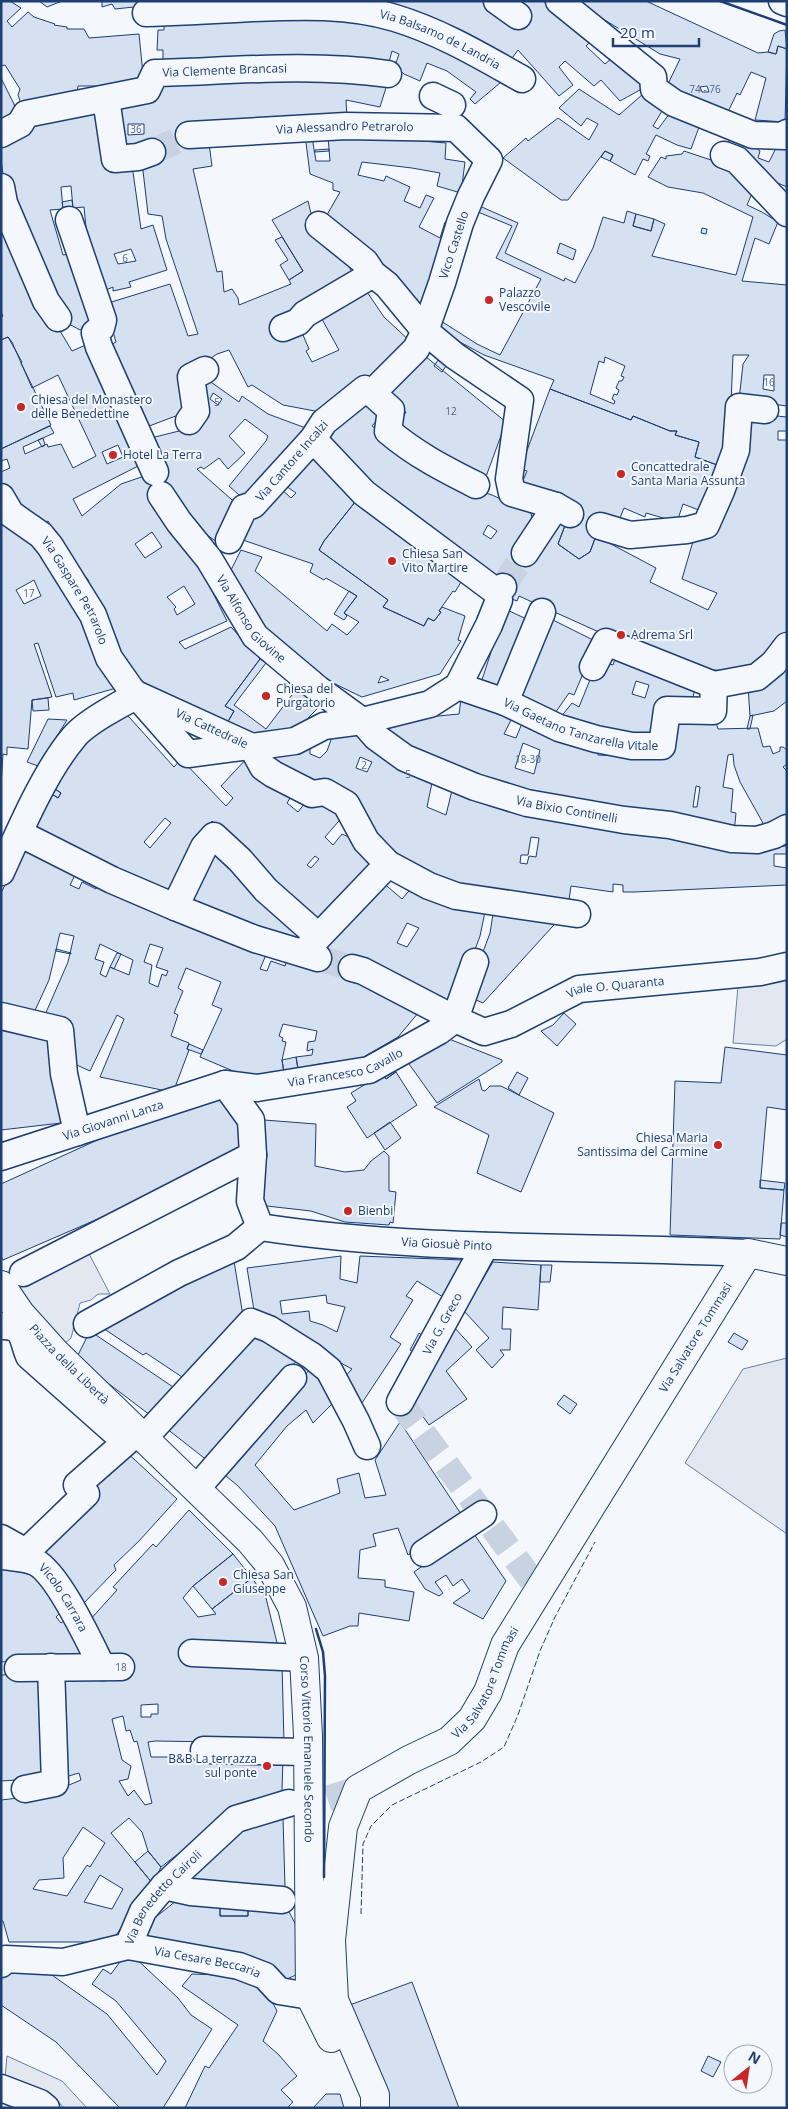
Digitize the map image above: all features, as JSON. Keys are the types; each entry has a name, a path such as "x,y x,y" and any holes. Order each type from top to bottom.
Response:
{"street":[{"path":"559,1 653,77 654,89 674,103 753,135 785,136 787,133"},
{"path":"782,1 787,3"},
{"name":"Via Balsamo de Landria","path":"146,13 322,6 350,9 395,18 456,42 522,78"},
{"name":"Via Clemente Brancasi","path":"1,134 20,124 26,114 147,90 154,74 289,69 360,70 388,74"},
{"path":"106,99 115,159 138,157 152,152"},
{"name":"Via Alessandro Petrarolo","path":"188,135 346,126 456,128 489,160"},
{"path":"724,155 737,160 787,213"},
{"name":"Vico Castello","path":"425,331 460,223 489,160"},
{"path":"3,195 46,301 58,318"},
{"name":"Via Alfonso Giovine","path":"69,220 103,320 101,328 95,333 99,347 158,483 179,522 209,559 255,636 318,689 362,721"},
{"path":"318,225 365,262 373,274 387,285 425,331 455,356 520,400 509,479 512,493 563,510 525,553"},
{"path":"283,328 298,322 305,314 373,274"},
{"name":"Via Cantore Incalzi","path":"229,540 244,508 253,505 313,439 324,422 365,389 372,393 416,348 425,331"},
{"path":"189,421 196,411 192,377 205,370"},
{"path":"372,393 391,410 388,431 408,448 424,458 476,486"},
{"path":"600,526 630,535 688,530 706,525 736,450 739,408 765,410"},
{"path":"313,439 364,493 500,590 499,600 489,625 458,686"},
{"name":"Via Gaspare Petrarolo","path":"1,497 11,514 41,535 50,546 93,615 109,658 130,688 188,754 250,747"},
{"path":"505,702 542,612"},
{"path":"593,667 606,642 714,685 757,677 774,663 787,646"},
{"name":"Via Gaetano Tanzarella Vitale","path":"458,686 505,702 559,728 596,740 632,746 662,746 667,710 713,711 714,685"},
{"name":"Via Cattedrale","path":"250,747 295,741 324,726 362,721 430,704 458,686"},
{"path":"1,872 51,771 75,735 118,705 138,695"},
{"name":"Via Bixio Continelli","path":"362,721 376,737 406,758 475,787 526,803 624,820 670,825 732,839 757,840 774,835 787,828"},
{"path":"250,747 263,767 273,774 312,794 325,792 346,804 366,841 388,864 428,886 456,896 577,914"},
{"path":"19,834 112,880 255,938 313,949"},
{"path":"175,906 204,847 214,836 240,860 313,949"},
{"path":"313,949 388,864"},
{"path":"455,1019 475,962"},
{"name":"Viale O. Quaranta","path":"352,968 363,971 484,1032 511,1024 579,989 760,972 787,966"},
{"path":"1,1016 60,1030 64,1074 77,1132"},
{"name":"Via Francesco Cavallo","path":"225,1084 256,1088 369,1070 438,1031 455,1019"},
{"path":"87,1324 178,1273 236,1247 260,1227 250,1201 253,1155 252,1120 225,1084"},
{"name":"Via Giovanni Lanza","path":"1,1157 225,1084"},
{"path":"12,1279 253,1155"},
{"name":"Via Giosuè Pinto","path":"260,1227 309,1234 486,1246 748,1253 787,1261"},
{"name":"Via G. Greco","path":"400,1402 486,1246"},
{"name":"Via Salvatore Tommasi","path":"375,2108 375,2095 334,2000 331,1940 343,1827 358,1789 409,1760 449,1741 472,1719 488,1692 505,1645 748,1253"},
{"name":"Piazza della Libertà","path":"12,1279 8,1318 55,1352 143,1439"},
{"path":"1,1538 26,1552 86,1494 77,1485 126,1442 29,1356 25,1347 24,1336 16,1328 8,1326 8,1318"},
{"path":"143,1439 251,1322 269,1329 312,1356 329,1370 367,1446"},
{"path":"196,1490 293,1378"},
{"name":"Corso Vittorio Emanuele Secondo","path":"143,1439 250,1541 270,1565 292,1608 304,1658 308,1736 306,1752 310,1996 364,2108"},
{"path":"424,1553 483,1514"},
{"name":"Vicolo Carrara","path":"1,1555 35,1562 50,1573 78,1620 112,1667 51,1667"},
{"path":"192,1654 304,1658"},
{"path":"18,1668 51,1667 55,1783 24,1789"},
{"path":"204,1750 306,1752"},
{"name":"Via Benedetto Cairoli","path":"1,1964 6,1960 63,1962 128,1946 143,1911 164,1886 236,1819 289,1803"},
{"path":"164,1886 191,1892 282,1900"},
{"name":"Via Cesare Beccaria","path":"128,1946 239,1966 266,1976 279,1991 310,1996"},
{"path":"1,2088 40,2103 46,2108"}],"shaded area":[{"path":"787,979 787,1039 776,1046 733,1043 738,986"},
{"path":"85,1246 110,1294 98,1294 91,1300 80,1303 71,1338 58,1349 9,1281"},
{"path":"787,1358 787,1534 685,1463 743,1369"},
{"path":"7,2056 62,2081 87,2108 64,2108 55,2098 5,2078"}],"building":[{"path":"1,1 10,1 21,8 7,21 12,27 28,12 34,17 54,25 67,27 67,29 84,29 89,38 139,34 144,84 101,95 101,86 78,86 76,100 24,112 18,95 20,89 5,65 1,66"},
{"path":"39,1 62,1 47,7"},
{"path":"102,1 543,1 590,42 586,46 605,64 611,59 619,62 636,81 640,78 647,86 620,101 601,80 594,86 565,61 559,67 573,85 559,96 518,50 507,65 387,12 153,5 115,9 112,4 102,7"},
{"path":"574,1 646,1 758,53 768,52 776,54 778,46 787,49 785,122 755,120 766,78 751,72 740,95 737,93 727,114 664,92 680,59 660,54"},
{"path":"164,13 402,23 507,77 475,104 470,99 476,92 447,71 427,63 420,81 404,74 395,66 399,54 392,51 389,62 163,67 163,50 157,50 158,30 164,30"},
{"path":"785,30 787,49 778,46 776,54 768,52 774,34"},
{"path":"211,74 360,75 388,81 380,107 346,100 347,119 187,126 190,144 209,143 212,166 193,169 217,272 222,271 224,292 232,289 238,298 239,305 291,284 289,280 303,271 272,220 308,201 313,222 309,225 341,255 357,279 293,314 295,318 274,326 278,336 300,328 309,349 306,351 312,362 339,350 318,312 363,286 384,317 412,343 335,407 328,411 324,408 320,412 283,405 252,385 248,387 229,350 217,354 199,366 184,370 189,409 200,404 195,385 208,380 239,402 242,396 268,414 311,430 295,442 301,448 248,503 229,486 268,436 245,419 229,436 245,453 228,469 219,458 204,469 201,467 197,469 240,507 220,544 182,518 167,492 154,497 192,551 227,621 179,642 185,649 231,627 260,659 225,706 234,711 226,725 195,708 192,712 145,684 143,687 113,660 111,646 100,621 106,615 82,586 89,581 67,553 48,521 41,525 16,509 12,510 1,486 1,472 10,468 7,459 1,461 1,449 50,426 54,433 23,447 25,454 47,444 48,447 61,444 73,468 96,456 58,375 32,388 12,342 8,337 1,340 1,317 3,316 1,312 1,216 17,245 41,303 72,351 88,344 146,462 73,499 82,516 121,484 159,471 151,438 187,429 181,414 144,428 107,347 116,342 105,304 170,284 188,336 198,334 166,239 162,216 148,214 142,162 153,159 151,146 117,155 108,114 108,107 127,98 155,98 157,78","holes":["152,532 162,547 145,558 135,544","184,586 195,604 177,615 174,609 176,607 167,597"]},
{"path":"1,78 14,104 17,120 1,129"},
{"path":"707,86 709,92 702,92 700,87"},
{"path":"579,89 619,115 643,94 665,106 653,126 658,129 673,109 702,119 691,149 656,135 646,154 650,156 648,161 643,159 635,175 610,161 613,155 605,151 568,200 561,200 503,158 526,138 528,141 558,118 589,140 598,124 587,118 581,126 559,108"},
{"path":"99,111 132,165 141,229 153,225 167,270 129,282 131,287 113,291 113,287 106,290 88,248 84,207 73,208 71,186 61,187 63,209 50,210 63,255 75,253 94,324 80,330 69,324 5,189 1,159 1,140 28,127"},
{"path":"128,124 144,124 144,134 128,135"},
{"path":"735,133 760,151 758,158 769,162 779,142 787,145 787,187 771,180 726,145"},
{"path":"341,134 446,143 445,159 465,162 461,193 437,186 440,173 412,168 362,162 358,175 384,181 386,176 410,187 404,201 420,208 426,195 434,198 419,227 440,238 445,222 454,225 423,310 323,222 340,192 333,190 333,183 310,174 305,135","holes":["312,137 328,137 330,161 316,161"]},
{"path":"329,149 329,151 315,152 315,150"},
{"path":"605,151 613,155 610,161 601,157"},
{"path":"684,151 732,167 753,191 747,205 778,222 769,244 755,238 742,281 787,285 787,406 739,400 743,364 749,355 733,355 729,453 746,413 787,417 787,633 759,673 698,669 692,704 659,741 556,723 572,703 579,707 598,660 613,665 621,642 519,596 517,601 504,596 321,438 366,394 384,412 372,426 402,448 460,485 492,495 531,513 533,524 558,519 566,523 558,544 579,559 590,552 596,536 656,568 650,582 708,610 717,593 682,579 696,531 720,466 695,457 699,442 675,435 677,431 670,431 633,416 631,420 550,389 554,380 484,355 432,327 475,204 518,223 505,253 564,281 565,278 575,283 593,248 603,217 624,223 627,211 636,214 633,226 651,231 654,219 665,224 652,256 736,275 753,217 703,193 668,187 648,177 661,157 666,159 666,156 682,154","holes":["605,357 625,366 621,376 624,377 622,381 619,381 616,388 619,390 612,399 615,401 614,404 590,394 599,361 604,363","488,525 497,531 491,539 483,534","636,681 649,685 645,698 632,694"]},
{"path":"72,200 73,208 63,209 62,202"},
{"name":"Palazzo Vescovile","path":"478,212 512,226 496,258 541,279 500,355 477,344 441,321"},
{"path":"636,214 654,219 651,231 633,226"},
{"path":"702,228 707,229 706,234 701,233"},
{"path":"282,237 303,271 289,280 280,265 288,260 275,240"},
{"path":"560,243 576,250 573,260 557,253"},
{"path":"131,249 136,261 118,264 114,254"},
{"name":"Chiesa del Monastero delle Benedettine","path":"8,337 22,362 51,425 1,449 1,340"},
{"path":"453,338 461,343 442,372 434,366"},
{"path":"420,352 506,422 484,482 394,432 406,412 383,399"},
{"path":"764,375 774,375 774,391 763,389"},
{"name":"Concattedrale Santa Maria Assunta","path":"550,389 631,420 633,416 670,431 677,431 675,435 699,442 695,457 720,466 704,512 683,504 677,522 646,513 645,517 624,508 620,518 615,521 603,516 590,552 579,559 558,544 573,504 522,483 527,471 520,469"},
{"path":"213,393 222,399 218,405 210,399"},
{"path":"778,431 787,431 787,440 778,440"},
{"path":"43,438 45,445 42,447 38,440"},
{"name":"Hotel La Terra","path":"118,445 123,457 107,464 102,452"},
{"path":"313,446 359,497 319,550 388,600 383,607 424,626 428,618 434,621 441,612 439,611 442,607 465,616 458,640 461,641 440,674 362,697 329,681 266,628 241,591 231,570 241,550 262,557 255,571 327,631 332,624 347,635 359,622 344,613 357,596 326,578 324,580 310,572 313,564 237,538 247,513 259,517 281,489 291,498 296,493 279,481","holes":["381,676 389,680 378,683"]},
{"name":"Chiesa San Vito Martire","path":"360,496 461,582 439,611 441,612 434,621 428,618 424,626 383,607 388,600 319,550"},
{"path":"8,517 32,536 120,687 74,700 73,693 56,697 38,643 34,644 52,697 32,700 28,749 7,747 7,755 3,754 1,785 1,524"},
{"path":"34,580 41,596 24,604 16,590"},
{"path":"349,591 357,596 344,613 347,616 344,620 334,614"},
{"path":"505,609 533,622 503,696 479,689"},
{"path":"545,616 601,644 585,669 574,695 569,693 553,716 510,698"},
{"path":"787,655 787,701 774,711 750,716 748,686"},
{"path":"260,659 304,691 303,693 318,708 295,731 257,736 226,725 234,711 225,706"},
{"name":"Chiesa del Purgatorio","path":"266,663 298,687 266,729 234,705"},
{"path":"48,698 49,710 33,711 32,700"},
{"path":"461,699 515,712 504,734 516,738 525,716 597,744 598,755 657,759 657,753 674,713 714,715 718,729 758,728 763,747 770,746 773,754 780,751 780,747 787,750 787,764 783,767 787,771 787,822 768,832 740,782 734,765 733,754 728,755 723,787 733,789 731,812 736,813 734,833 770,847 786,846 783,838 787,836 787,885 634,892 623,892 623,885 613,884 613,892 571,886 568,907 414,874 357,817 269,768 269,755 310,748 310,754 320,758 327,751 332,737 386,721 459,714","holes":["433,778 453,786 446,815 427,807","696,786 700,787 697,807 693,807","531,837 539,838 536,857 529,856 527,864 520,863 521,855 528,855"]},
{"path":"120,710 129,717 174,767 181,759 226,806 233,798 221,786 249,756 290,798 287,803 298,812 312,794 345,814 325,837 333,845 342,834 353,839 374,860 312,923 212,821 200,837 173,902 32,826 49,792 58,798 61,793 52,787 71,759","holes":["165,818 171,823 150,848 144,842","315,856 319,859 311,868 307,865"]},
{"path":"753,715 750,729 747,729 750,716"},
{"path":"48,719 67,720 38,766 27,762"},
{"path":"523,743 540,750 534,774 515,768"},
{"path":"360,757 372,762 367,772 356,768"},
{"path":"52,787 61,793 58,798 49,792"},
{"path":"24,847 77,871 70,885 79,889 82,882 96,889 99,882 268,950 260,969 267,971 271,961 285,966 289,954 321,942 381,881 402,899 415,884 486,907 480,936 460,991 468,993 490,933 494,908 562,916 483,1003 467,996 461,1009 424,1006 398,1037 362,1058 298,1069 296,1057 312,1055 313,1049 307,1051 308,1042 315,1041 317,1031 283,1024 279,1036 283,1038 282,1041 286,1042 282,1060 284,1073 245,1076 200,1057 222,1009 212,1005 221,982 186,968 178,988 183,991 174,1013 178,1015 171,1036 189,1043 187,1049 189,1050 174,1090 171,1092 100,1077 124,1019 117,1015 90,1071 70,1062 44,1017 68,962 74,936 60,933 49,980 32,1017 1,1009 1,893","holes":["407,923 419,928 407,947 397,943","100,944 133,960 129,975 110,967 106,977 100,974 104,962 95,959","150,944 163,948 156,967 168,971 166,976 162,974 158,987 149,983 152,965 144,962"]},
{"path":"211,847 308,932 295,945 184,898"},
{"path":"774,854 787,854 787,868 774,866"},
{"path":"56,949 71,953 71,954 56,951"},
{"path":"117,953 121,954 114,969 110,967"},
{"path":"564,1013 576,1024 557,1046 541,1031 553,1025"},
{"path":"1,1023 54,1033 61,1123 1,1130"},
{"path":"444,1037 502,1060 502,1062 437,1103 404,1057"},
{"path":"189,1044 203,1050 201,1054 187,1049"},
{"name":"Chiesa Maria Santissima del Carmine","path":"725,1047 787,1055 787,1110 767,1107 760,1188 784,1190 780,1239 670,1235 675,1081 721,1083"},
{"path":"296,1057 298,1069 284,1073 282,1060"},
{"path":"393,1067 396,1072 386,1079 382,1074"},
{"path":"396,1072 417,1105 367,1138 347,1107 356,1101 351,1093 382,1074 386,1079"},
{"path":"517,1072 528,1078 519,1095 508,1088"},
{"path":"479,1079 482,1090 485,1091 490,1086 501,1086 554,1113 521,1192 477,1173 489,1135 434,1107"},
{"path":"220,1094 248,1141 220,1166 3,1260 1,1256 1,1184 104,1137"},
{"path":"264,1120 316,1124 315,1166 345,1172 364,1170 371,1161 384,1151 389,1156 389,1191 396,1192 393,1223 390,1222 389,1225 345,1222 311,1211 258,1205"},
{"path":"390,1122 401,1138 385,1150 374,1133"},
{"path":"760,1180 785,1183 784,1190 760,1188"},
{"path":"781,1223 787,1223 787,1237 780,1235"},
{"path":"341,1256 340,1279 357,1283 360,1256 462,1260 443,1297 417,1281 406,1296 413,1300 390,1337 401,1344 356,1412 343,1379 352,1369 255,1316 247,1268","holes":["326,1295 327,1303 345,1307 337,1332 310,1321 309,1311 282,1314 280,1301"]},
{"path":"234,1261 244,1322 185,1379 146,1353 143,1355 97,1324"},
{"path":"493,1262 541,1265 538,1310 503,1307 502,1329 511,1329 510,1350 500,1350 504,1355 492,1368 476,1350 489,1338 464,1311"},
{"path":"541,1265 552,1265 550,1282 540,1282"},
{"path":"454,1327 472,1347 446,1371 467,1399 429,1425 411,1400"},
{"path":"90,1331 176,1389 150,1415 76,1359"},
{"path":"419,1333 423,1336 414,1353 410,1350"},
{"path":"734,1333 748,1341 742,1350 728,1342"},
{"path":"255,1334 299,1358 208,1461 162,1425"},
{"path":"311,1368 337,1399 313,1423 306,1410 287,1426 255,1465 294,1510 340,1493 337,1479 359,1473 365,1498 386,1495 375,1460 400,1422 463,1517 408,1555 398,1528 373,1534 376,1546 360,1550 358,1578 385,1580 385,1587 414,1592 409,1621 359,1613 358,1626 350,1626 323,1636 275,1526 238,1486 220,1471"},
{"path":"564,1395 577,1404 570,1414 557,1404"},
{"path":"120,1446 177,1499 139,1541 114,1565 116,1570 80,1607 26,1552"},
{"path":"189,1510 233,1554 193,1586 183,1598 198,1617 216,1614 212,1609 252,1578 266,1598 282,1663 284,1743 155,1741 148,1742 151,1757 283,1757 282,1791 229,1815 161,1867 148,1851 142,1832 129,1818 111,1833 153,1884 111,1942 9,1942 3,1921 1,1921 1,1800 45,1795 81,1780 79,1773 62,1778 58,1672 107,1661 88,1622 117,1590 113,1587 153,1544 156,1547","holes":["158,1704 158,1714 151,1714 151,1717 141,1717 141,1705","123,1716 126,1731 130,1730 134,1742 137,1741 152,1803 145,1805 134,1790 128,1796 119,1781 128,1779 131,1766 122,1760 112,1719","83,1827 105,1843 90,1867 87,1865 67,1896 33,1889 39,1880 64,1878 63,1858","100,1875 123,1889 112,1909 84,1902"]},
{"path":"472,1531 506,1581 483,1619 453,1603 470,1591 462,1579 453,1586 446,1575 435,1582 443,1593 439,1596 425,1589 414,1572"},
{"name":"Chiesa San Giuseppe","path":"233,1554 252,1578 212,1609 193,1586"},
{"path":"1,1566 35,1569 86,1656 1,1662"},
{"path":"59,1614 65,1620 61,1623 56,1617"},
{"path":"43,1673 48,1778 1,1781 1,1675"},
{"path":"283,1818 285,1887 185,1882 234,1831"},
{"path":"148,1851 161,1867 153,1884 135,1862"},
{"path":"176,1901 220,1903 220,1916 248,1916 248,1904 285,1904 301,1935 296,1975 280,1982 135,1940 147,1913 157,1916"},
{"path":"220,1903 248,1904 248,1916 220,1916"},
{"path":"131,1954 178,1998 191,2015 212,2029 163,2108 120,2108 56,2042 1,2005 1,1979 5,1972 42,1968 107,2014 157,2075 166,2061 116,2001 92,1984 103,1969 111,1974 125,1955"},
{"path":"192,1974 222,1975 262,1982 277,2011 263,2041 279,2055 297,2076 281,2090 293,2102 287,2108 185,2108 205,2066 209,2068 238,2025 182,1986"},
{"path":"412,1982 459,2108 385,2108 347,2006"},
{"path":"708,2056 721,2062 713,2077 701,2071"},
{"path":"326,2094 340,2094 344,2108 313,2108"}],"tunnel":[{"path":"152,152 189,135"},
{"path":"503,587 525,553"},
{"path":"318,958 352,968"},
{"path":"400,1402 539,1590"},
{"path":"289,1803 317,1802 358,1789"}],"fence":[{"path":"361,1914 363,1844 371,1826 392,1805 481,1762 504,1747 518,1715 540,1651 555,1617 595,1542"}],"wall":[{"path":"720,1 787,25"},
{"path":"316,1629 323,1652 325,1676 324,1877"}],"place":[{"name":"Palazzo Vescovile","path":"489,300"},
{"name":"Chiesa del Monastero delle Benedettine","path":"21,407"},
{"name":"Hotel La Terra","path":"113,455"},
{"name":"Concattedrale Santa Maria Assunta","path":"621,474"},
{"name":"Chiesa San Vito Martire","path":"392,561"},
{"name":"Adrema Srl","path":"621,635"},
{"name":"Chiesa del Purgatorio","path":"266,696"},
{"name":"Chiesa Maria Santissima del Carmine","path":"718,1145"},
{"name":"Bienbi","path":"348,1211"},
{"name":"Chiesa San Giuseppe","path":"223,1582"},
{"name":"B&B La terrazza sul ponte","path":"267,1766"}]}
